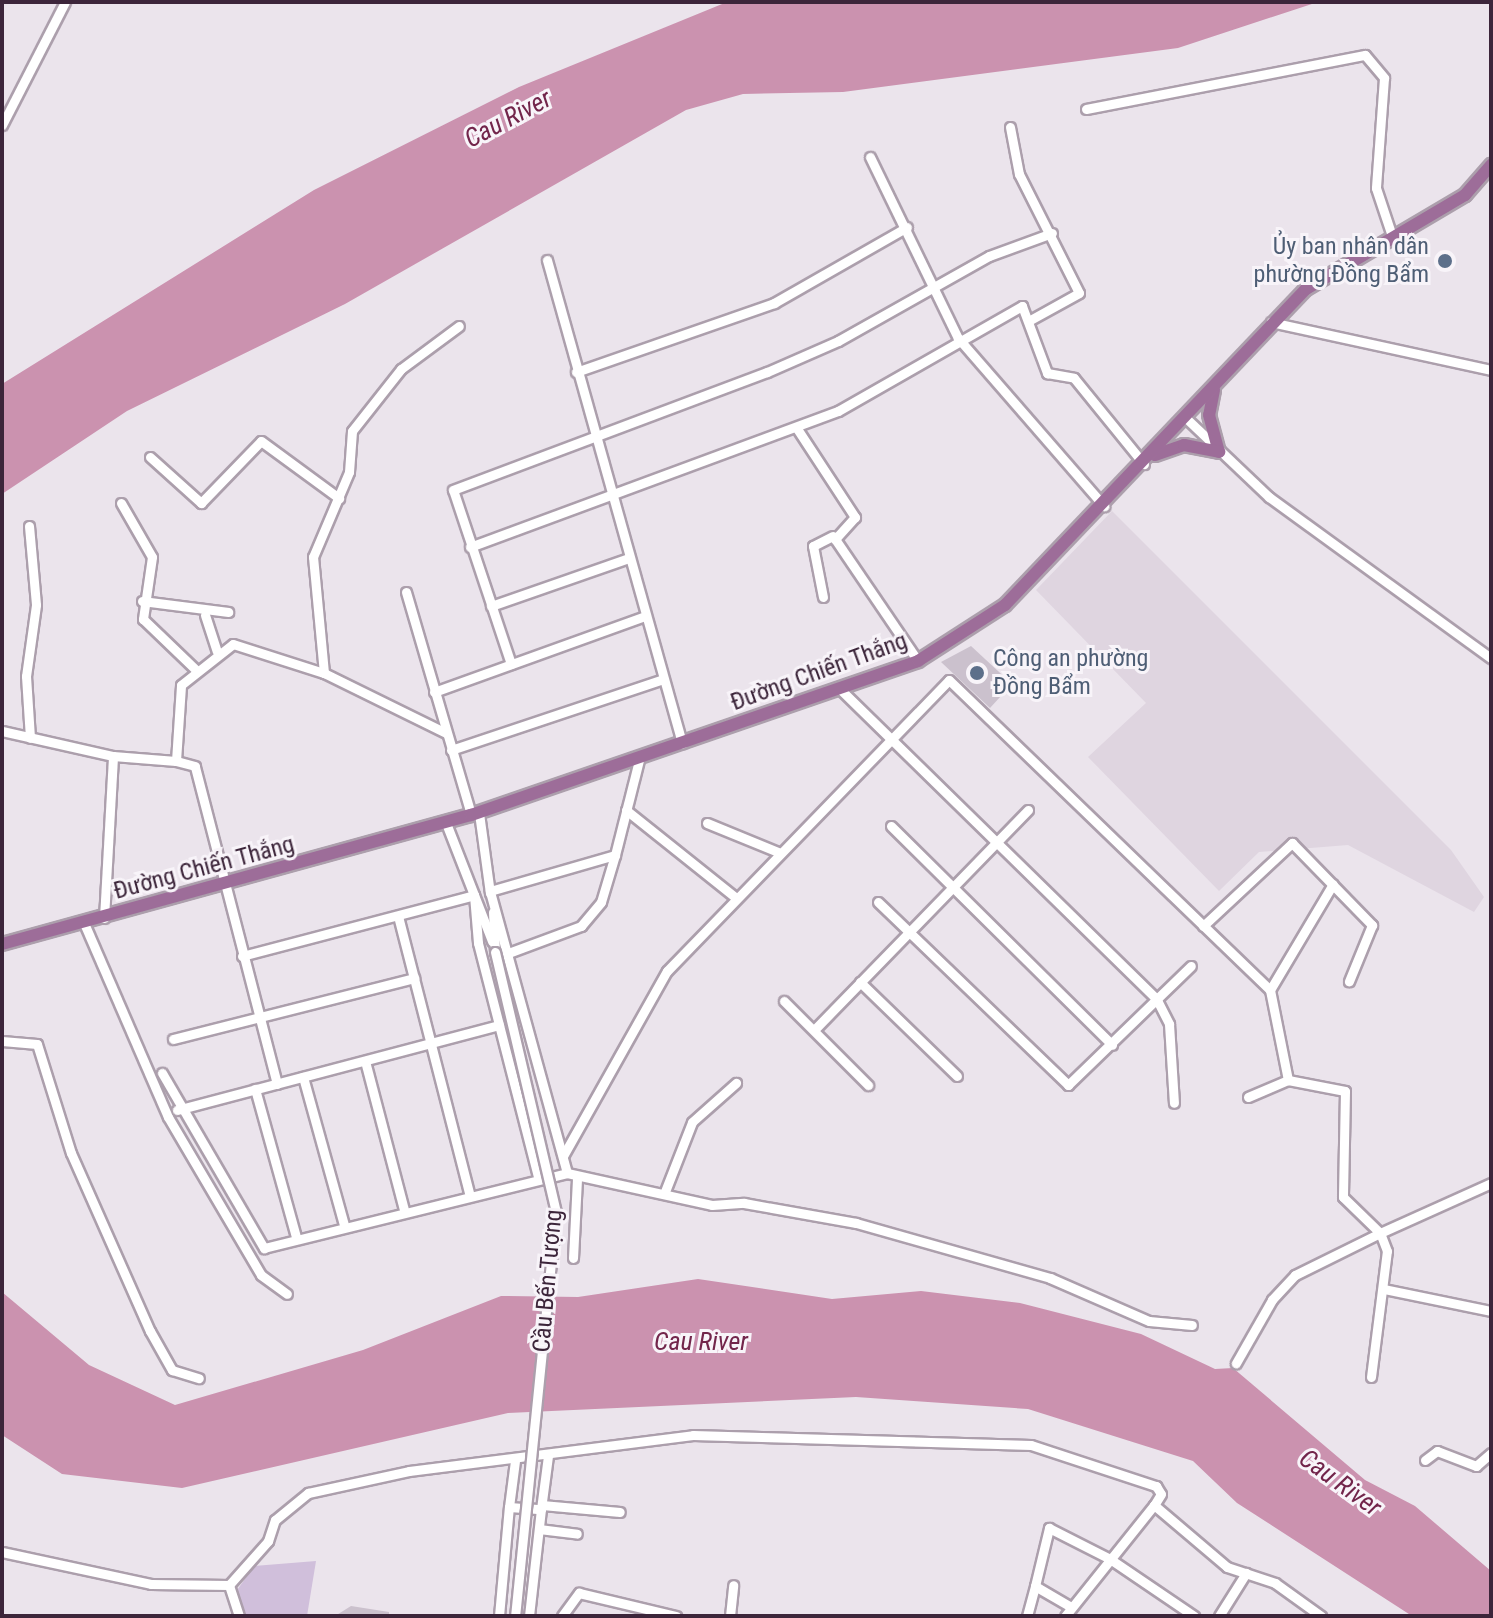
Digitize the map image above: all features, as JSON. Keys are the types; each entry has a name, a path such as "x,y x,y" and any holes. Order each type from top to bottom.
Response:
{"main road":[{"name":"Đường Chiến Thắng","path":"2,944 227,887 446,823 842,691 918,661 1005,605 1187,419 1271,322 1324,275 1465,195 1491,165"},
{"path":"1148,460 1184,445 1219,452 1209,415 1214,390"}],"street":[{"path":"2,125 65,2"},
{"path":"1086,109 1365,55 1384,78 1376,188 1392,236"},
{"path":"1010,127 1019,174 1052,233 1079,296 1032,319"},
{"path":"870,157 907,227 958,338 1104,506"},
{"path":"576,372 774,303 907,227"},
{"path":"511,664 453,490 838,341 933,283 1052,233"},
{"path":"547,260 682,743"},
{"path":"470,547 796,427 904,376 958,338 1022,306 1032,319 1047,373 1074,378 1148,460"},
{"path":"1271,322 1491,370"},
{"path":"324,673 313,557 339,498 355,424 401,369 459,326"},
{"path":"1187,419 1219,452 1491,658"},
{"path":"796,427 855,517 833,536 813,546 823,597"},
{"path":"150,457 201,503 261,441 339,498"},
{"path":"121,503 152,557 142,601 149,629 196,670"},
{"path":"29,526 36,605 26,676 30,738"},
{"path":"833,536 918,661"},
{"path":"491,606 629,558"},
{"path":"406,592 451,750 475,814 490,891 495,952"},
{"path":"142,601 205,615 228,612"},
{"path":"205,615 217,651"},
{"path":"434,692 645,616"},
{"path":"176,761 181,685 217,651 233,644 324,673 446,733"},
{"path":"451,750 663,679"},
{"path":"563,1156 667,971 888,736 941,684 957,683 1270,990 1288,1080"},
{"path":"842,691 1157,1000 1169,1024 1174,1103"},
{"path":"2,731 113,756 176,761 195,766 277,1084"},
{"path":"104,918 113,756"},
{"path":"511,952 581,926 601,902 640,756"},
{"path":"626,810 735,897"},
{"path":"814,1030 1028,810"},
{"path":"446,823 495,952"},
{"path":"707,823 778,852"},
{"path":"891,826 1112,1045"},
{"path":"1203,926 1288,844 1333,884 1372,925 1349,981"},
{"path":"490,891 615,855"},
{"path":"1270,990 1333,884"},
{"path":"490,891 511,952 563,1156 572,1176 573,1258"},
{"path":"242,956 474,895"},
{"path":"474,895 499,1025 538,1177"},
{"path":"878,902 1061,1084 1076,1081 1191,966"},
{"path":"398,916 469,1193"},
{"path":"84,923 168,1117 261,1275 287,1294"},
{"name":"Cầu Bến Tượng","path":"495,952 556,1213 515,1616"},
{"path":"173,1039 414,978"},
{"path":"860,982 957,1076"},
{"path":"784,1001 868,1085"},
{"path":"177,1110 499,1025"},
{"path":"2,1041 37,1044 71,1153 150,1331 172,1370 199,1378"},
{"path":"365,1061 404,1210"},
{"path":"162,1073 177,1110 257,1245 538,1177 572,1176 664,1194 856,1223 1050,1278 1149,1321 1192,1325"},
{"path":"303,1077 344,1225"},
{"path":"1248,1097 1288,1080 1343,1088 1343,1197 1380,1233 1387,1251 1371,1377"},
{"path":"664,1194 692,1122 736,1083"},
{"path":"255,1089 296,1237"},
{"path":"1236,1363 1272,1300 1295,1275 1491,1183"},
{"path":"1384,1289 1491,1311"},
{"path":"2,1552 151,1584 229,1585 268,1541 281,1513 308,1493 409,1471 515,1461 693,1435 1008,1443 1156,1486 1154,1505 1065,1616"},
{"path":"1425,1460 1437,1451 1480,1465 1491,1453"},
{"path":"529,1616 548,1456"},
{"path":"499,1616 515,1461"},
{"path":"1154,1505 1227,1567 1275,1583 1321,1616"},
{"path":"509,1507 620,1512"},
{"path":"1027,1616 1049,1528 1110,1559 1194,1616"},
{"path":"539,1529 577,1534"},
{"path":"1219,1616 1246,1573"},
{"path":"229,1585 239,1616"},
{"path":"730,1616 733,1585"},
{"path":"1035,1586 1071,1607"},
{"path":"562,1616 579,1593 676,1616"}],"shaded area":[{"path":"1112,511 1451,850 1484,897 1474,912 1348,845 1259,852 1219,891 1088,757 1146,703 1036,590"},
{"path":"316,1561 307,1616 245,1616 235,1593 254,1566"}],"water":[{"name":"Cau River","path":"727,2 1318,2 1178,48 843,92 743,94 686,110 345,304 127,411 2,494 2,384 314,190 519,87"},
{"name":"Cau River","path":"698,1279 832,1299 921,1291 1020,1303 1141,1334 1215,1369 1233,1368 1365,1480 1415,1506 1491,1571 1491,1616 1412,1616 1237,1503 1193,1461 1028,1409 856,1397 508,1413 182,1488 62,1474 2,1435 2,1292 89,1365 175,1405 363,1350 501,1296 578,1297"}],"building":[{"name":"Công an phường Đồng Bẩm","path":"971,646 1012,684 990,708 941,662"},
{"path":"351,1606 389,1612 389,1616 335,1616"}],"place":[{"name":"Ủy ban nhân dân phường Đồng Bẩm","path":"1445,261"},
{"name":"Công an phường Đồng Bẩm","path":"977,673"}]}
